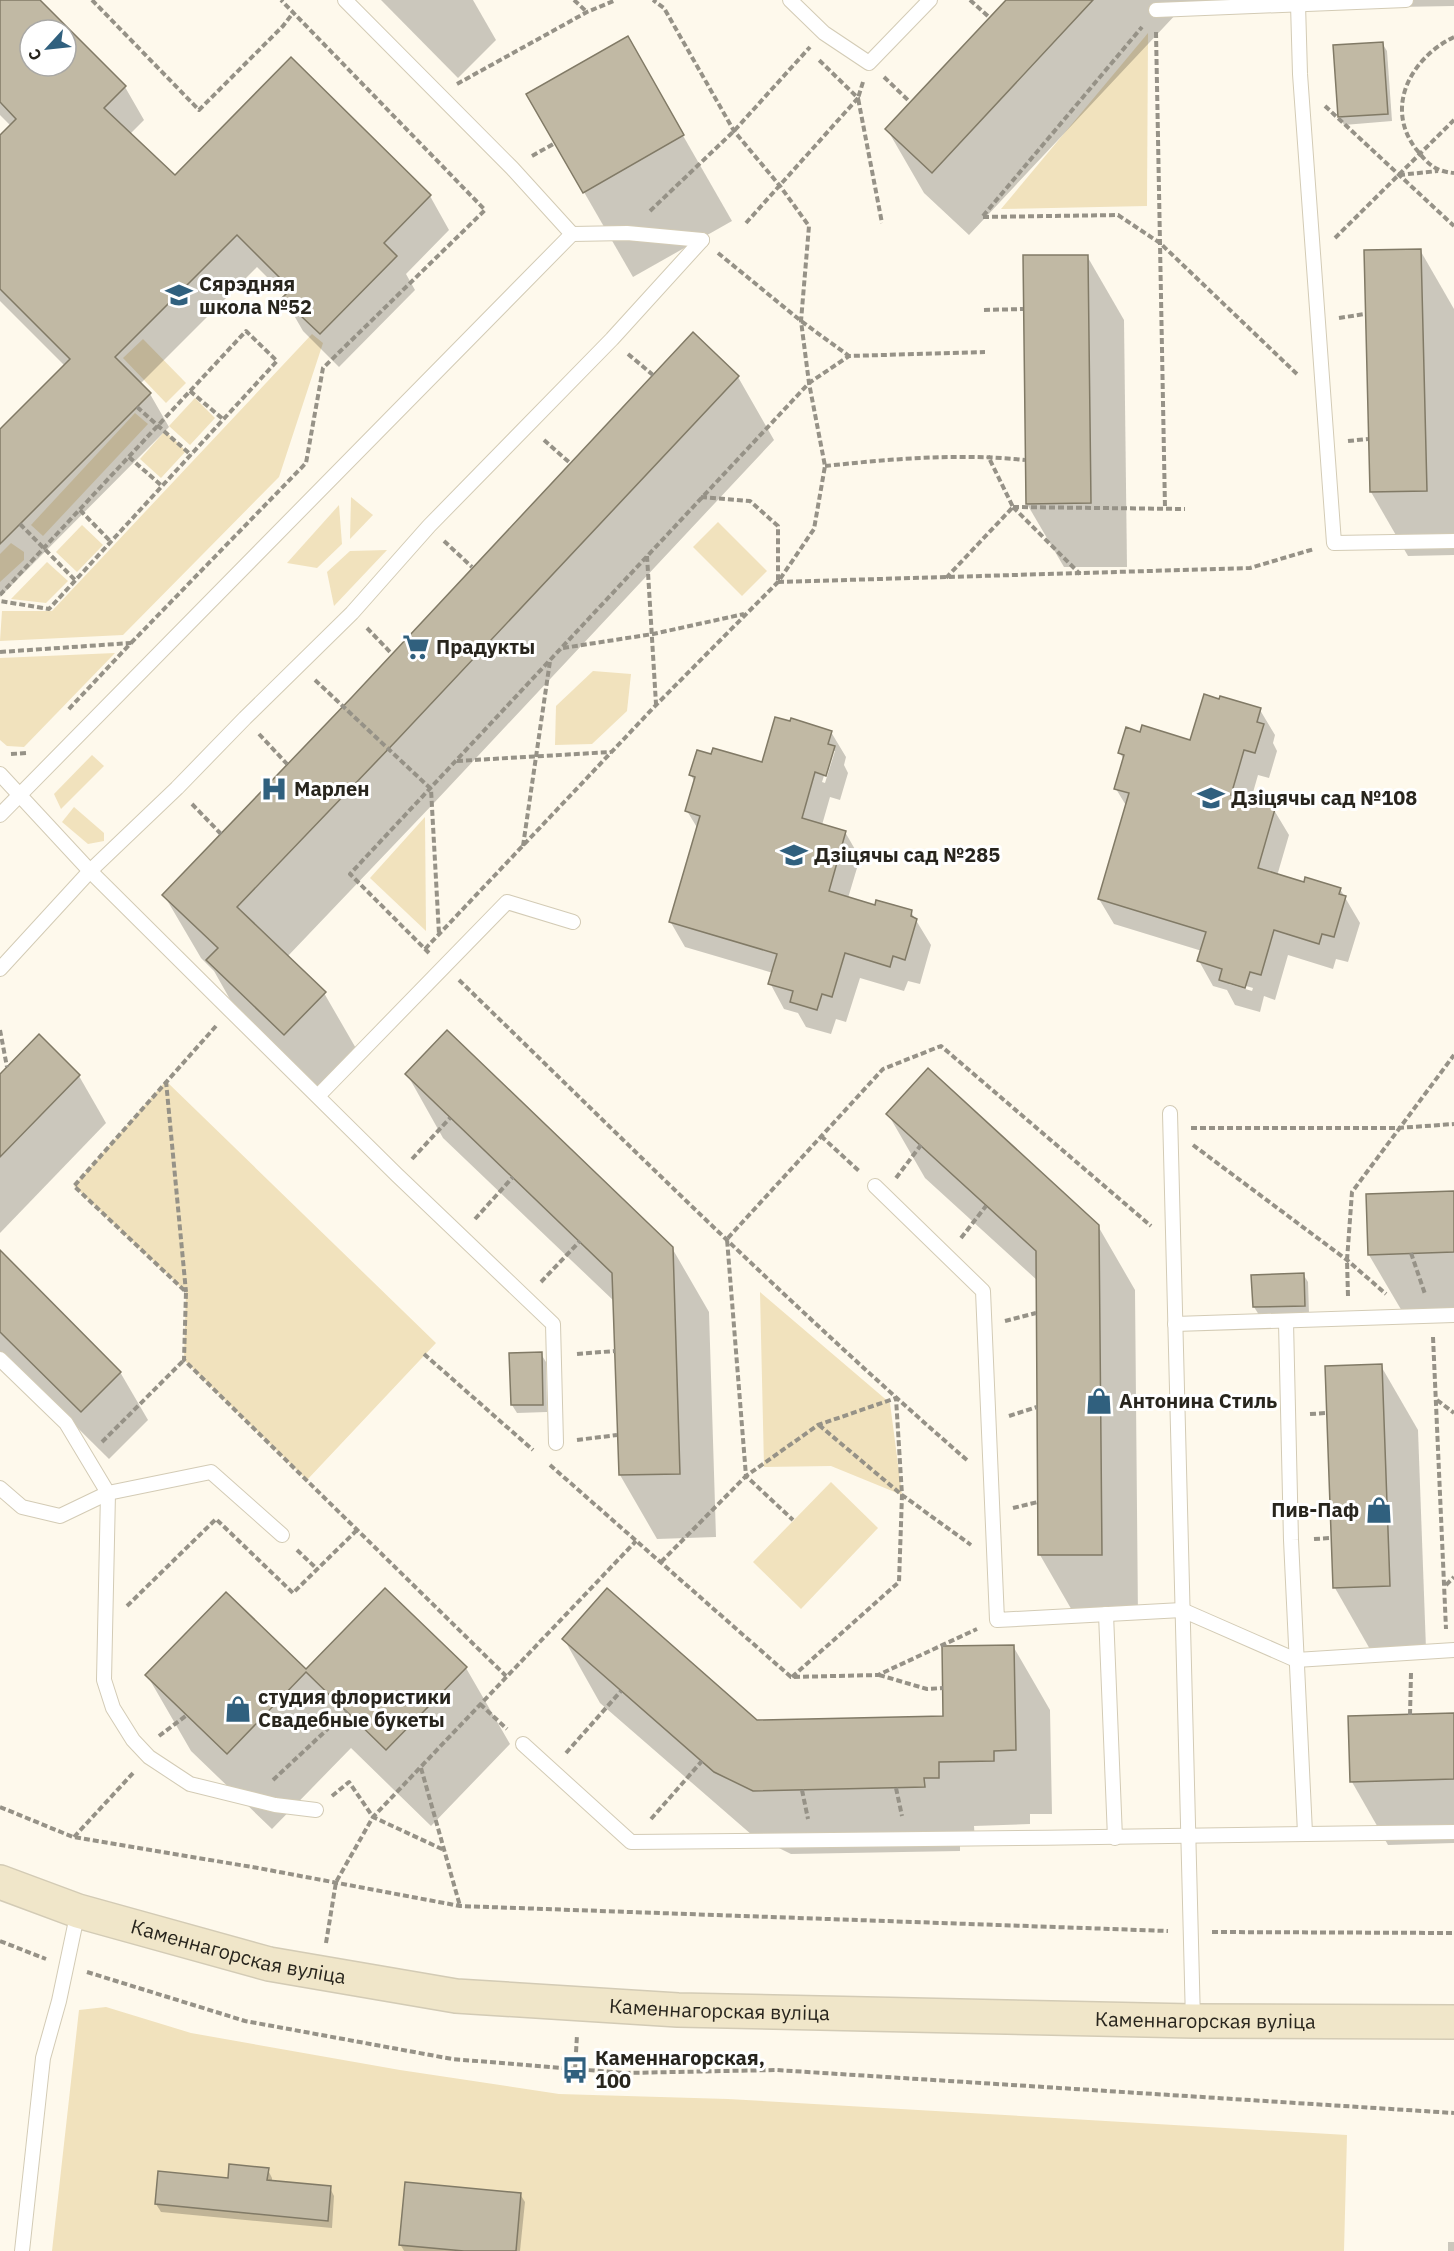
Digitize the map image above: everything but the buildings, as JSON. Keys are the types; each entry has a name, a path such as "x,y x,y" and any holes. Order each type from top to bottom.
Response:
{"main road":[{"name":"Каменнагорская вуліца","path":"0,1882 78,1911 269,1964 456,1996 580,2006 678,2010 1193,2021 1454,2022"}],"lane":[{"path":"345,0 512,168 572,234"},
{"path":"790,0 824,33 869,63 930,0"},
{"path":"1156,10 1406,0"},
{"path":"1298,3 1300,83 1334,543 1454,541"},
{"path":"0,815 572,234 627,233 702,240"},
{"path":"0,969 90,871 177,788 352,613 429,526 612,339 702,240"},
{"path":"0,774 90,871 397,1175 553,1324 556,1443"},
{"path":"318,1096 507,902 573,922"},
{"path":"1170,1113 1193,2021"},
{"path":"880,1190 982,1291 997,1620 1182,1610 1296,1660 1450,1650"},
{"path":"1175,1324 1454,1315"},
{"path":"1286,1322 1296,1660 1305,1833"},
{"path":"0,1359 66,1423 108,1493 104,1680 113,1708 133,1740 145,1754 190,1784 275,1805 316,1810"},
{"path":"0,1488 22,1507 60,1516 108,1493 211,1472 282,1536"},
{"path":"1106,1614 1115,1838"},
{"path":"523,1744 631,1842 1115,1838 1454,1832"},
{"path":"22,2251 43,2058 59,2001 78,1911"}],"path":[{"path":"92,0 199,110 283,26 293,13"},
{"path":"66,712 306,463 323,368 485,210 281,0"},
{"path":"574,0 586,12"},
{"path":"439,94 586,12 616,0"},
{"path":"425,949 656,705 778,582 814,529 825,466 809,383 801,321 808,226 780,186 734,130 664,9 652,0"},
{"path":"970,0 990,18"},
{"path":"1156,10 982,217 1118,215 1160,243 1324,399"},
{"path":"1156,10 1155,73 1165,508"},
{"path":"627,233 734,130 824,33"},
{"path":"1439,171 1420,154 1404,128 1401,113 1404,92 1414,70 1438,46 1454,37"},
{"path":"808,48 858,98 882,223"},
{"path":"746,223 858,98 869,63 910,102"},
{"path":"1300,83 1454,226"},
{"path":"1314,259 1454,120"},
{"path":"1399,175 1439,171 1454,173"},
{"path":"702,240 801,321 849,356"},
{"path":"984,310 1023,309"},
{"path":"0,595 246,332 277,361 49,609 0,601"},
{"path":"612,339 652,375"},
{"path":"985,352 849,356 809,383 350,874 727,1239 896,1398 989,1479"},
{"path":"190,391 224,420"},
{"path":"137,407 191,455"},
{"path":"528,426 570,463"},
{"path":"825,466 894,459 988,456 1025,460"},
{"path":"988,456 1013,507 1081,575"},
{"path":"129,457 162,486"},
{"path":"700,497 750,501 778,526 778,582"},
{"path":"945,579 1013,507 1185,509"},
{"path":"80,510 111,542"},
{"path":"20,524 75,580"},
{"path":"429,526 472,567"},
{"path":"778,582 1081,575 1250,568 1334,543"},
{"path":"647,556 656,705"},
{"path":"352,613 391,653"},
{"path":"563,648 653,634 745,614"},
{"path":"0,652 131,643"},
{"path":"523,846 538,756 550,660"},
{"path":"299,665 431,789 439,935"},
{"path":"245,718 287,764"},
{"path":"4,753 25,755 33,746"},
{"path":"456,761 611,752"},
{"path":"177,788 221,834"},
{"path":"186,1292 74,1186 230,1010"},
{"path":"0,1030 7,1067"},
{"path":"793,1520 746,1476 727,1239 883,1069 941,1046 1172,1244"},
{"path":"1348,1319 1347,1260 1352,1192 1454,1055"},
{"path":"87,1457 184,1360 186,1292 166,1081"},
{"path":"397,1175 450,1118"},
{"path":"1171,1128 1398,1128 1454,1124"},
{"path":"1171,1128 1347,1260 1412,1316"},
{"path":"821,1136 880,1190 921,1145"},
{"path":"461,1234 513,1177"},
{"path":"947,1256 986,1206"},
{"path":"526,1298 580,1241"},
{"path":"1411,1253 1432,1316 1450,1650"},
{"path":"984,1327 1036,1313"},
{"path":"553,1356 615,1351"},
{"path":"424,1354 540,1456"},
{"path":"184,1360 506,1676"},
{"path":"661,1562 746,1476 818,1425 896,1398"},
{"path":"791,1677 899,1582 902,1495 896,1398"},
{"path":"1436,1400 1454,1413"},
{"path":"818,1425 902,1495 993,1560"},
{"path":"556,1443 617,1435"},
{"path":"549,1463 791,1677 878,1675 927,1689 943,1688"},
{"path":"105,1627 216,1519 293,1593 357,1530"},
{"path":"321,1973 336,1882 373,1817 636,1541"},
{"path":"1446,1586 1454,1577"},
{"path":"878,1675 997,1620"},
{"path":"1410,1715 1411,1653"},
{"path":"550,1769 621,1691"},
{"path":"480,1704 523,1744"},
{"path":"252,1800 347,1711"},
{"path":"73,1838 145,1754 187,1715"},
{"path":"631,1842 702,1761"},
{"path":"421,1768 460,1906"},
{"path":"316,1810 349,1782 373,1817 444,1850"},
{"path":"896,1788 907,1839"},
{"path":"802,1790 811,1839"},
{"path":"0,1807 73,1838 336,1882 460,1906 1190,1932 1454,1933"},
{"path":"0,1941 66,1966 245,2021 452,2059 624,2073 776,2070 1454,2113"}],"shaded area":[{"path":"1148,33 1147,206 1001,209"},
{"path":"312,334 323,343 279,477 123,635 0,641 2,611 52,611"},
{"path":"143,339 186,383 166,403 123,358"},
{"path":"195,398 215,418 190,445 169,426"},
{"path":"135,413 148,424 43,536 31,525"},
{"path":"165,431 186,451 161,478 140,459"},
{"path":"351,497 373,515 350,539"},
{"path":"339,505 342,544 317,568 287,563"},
{"path":"718,522 767,571 742,596 693,547"},
{"path":"82,525 103,545 77,572 56,552"},
{"path":"11,543 24,552 24,560 0,582 0,554"},
{"path":"387,550 334,606 327,572 350,551"},
{"path":"47,562 68,581 46,603 11,599"},
{"path":"115,653 24,747 7,746 0,740 0,658"},
{"path":"593,671 631,674 627,711 592,744 555,745 556,706"},
{"path":"92,755 104,766 61,809 54,794"},
{"path":"74,807 104,833 104,841 88,844 62,822"},
{"path":"425,817 426,931 370,878"},
{"path":"166,1081 436,1343 307,1480 184,1360 186,1292 74,1186"},
{"path":"760,1292 890,1403 902,1495 831,1466 764,1467"},
{"path":"831,1482 878,1528 801,1609 753,1562"},
{"path":"106,2007 191,2033 400,2070 559,2094 728,2099 1347,2135 1344,2251 52,2251 79,2010"}],"place":[{"name":"Сярэдняя школа №52","path":"179,295"},
{"name":"Прадукты","path":"416,647"},
{"name":"Марлен","path":"274,789"},
{"name":"Дзіцячы сад №108","path":"1211,798"},
{"name":"Дзіцячы сад №285","path":"794,855"},
{"name":"Антонина Стиль","path":"1099,1401"},
{"name":"Пив-Паф","path":"1379,1510"},
{"name":"студия флористики Свадебные букеты","path":"238,1709"},
{"name":"Каменнагорская, 100","path":"575,2070"}]}
